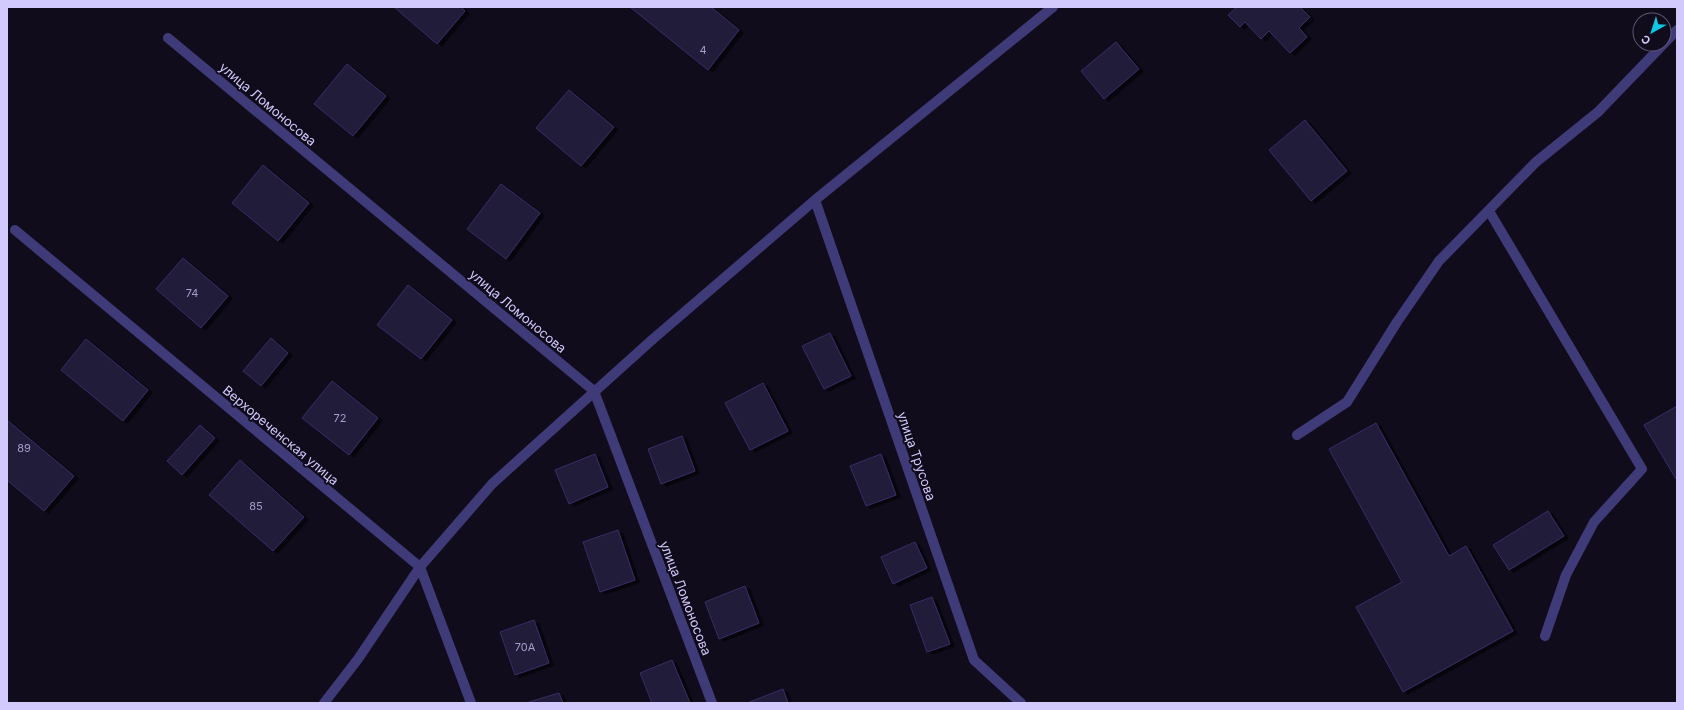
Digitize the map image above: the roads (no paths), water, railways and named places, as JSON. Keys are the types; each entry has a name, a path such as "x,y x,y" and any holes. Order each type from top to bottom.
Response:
{"street":[{"path":"324,703 358,659 420,567 492,484 594,391 815,200 1053,7"},
{"path":"1297,435 1347,402 1397,322 1439,261 1536,162 1598,112 1677,30"},
{"name":"улица Ломоносова","path":"168,38 594,391 712,703"},
{"name":"улица Трусова","path":"815,200 974,660 1021,703"},
{"path":"1489,211 1642,469 1594,522 1566,575 1545,636"},
{"name":"Верхореченская улица","path":"15,230 420,567 471,703"}]}
